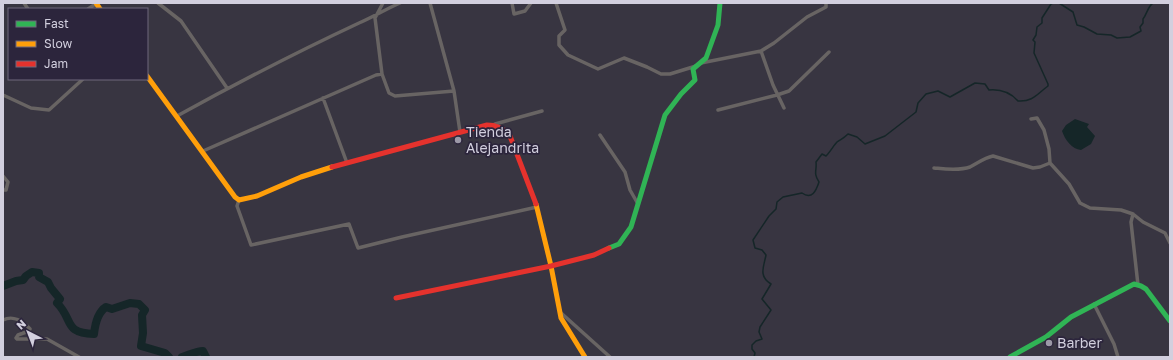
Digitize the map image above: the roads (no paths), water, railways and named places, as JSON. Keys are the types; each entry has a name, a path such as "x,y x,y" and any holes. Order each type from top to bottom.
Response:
{"main road":[{"path":"396,298 551,266 594,255 619,244 631,227 665,115 681,94 695,80 693,69 706,58 718,25 720,3"},
{"path":"148,77 235,197 239,200 274,190 309,174 379,153 487,125 495,124 503,128 510,136 537,207 551,266 561,318 586,357"},
{"path":"1010,357 1018,355 1046,337 1071,317 1127,286 1138,284 1145,288 1164,316 1170,321"}],"street":[{"path":"158,3 181,22 227,88"},
{"path":"383,3 375,18 382,74 389,93 395,96 454,91"},
{"path":"177,116 227,88 400,3"},
{"path":"430,3 454,91 460,132"},
{"path":"512,3 514,14 525,11 531,3"},
{"path":"556,3 565,30 559,36 559,45 568,54 598,69 624,58 662,74 670,74 698,64 761,51 774,43 807,17 826,7 826,3"},
{"path":"761,51 777,95 784,108"},
{"path":"718,110 789,91 829,52"},
{"path":"203,151 376,75 382,74"},
{"path":"3,95 31,108 49,110 81,80"},
{"path":"323,98 347,163"},
{"path":"495,124 542,111"},
{"path":"1031,118 1037,118 1044,130 1049,149 1050,163 1069,184 1080,203 1090,208 1121,210 1133,214 1143,222 1165,233 1170,243"},
{"path":"600,135 625,172 630,190 638,204"},
{"path":"934,168 968,168 986,157 993,156 1033,168 1050,163"},
{"path":"3,176 8,182 6,190 3,190"},
{"path":"239,200 237,206 251,245 349,224 358,248 537,207"},
{"path":"1133,214 1131,222 1138,284"},
{"path":"1094,304 1114,344 1118,357"},
{"path":"560,312 610,357"},
{"path":"3,320 8,318 17,319 30,329 30,331 18,335 16,338 17,339 47,339 79,357"}],"waterway":[{"path":"754,357 755,353 752,349 752,345 756,341 762,339 759,332 760,327 771,310 762,299 771,284 764,278 763,274 766,255 762,250 755,248 753,240 769,216 776,209 777,202 783,197 802,193 808,196 813,194 819,182 816,174 816,162 822,154 826,156 837,142 848,134 857,137 865,144 885,136 916,112 918,103 926,94 938,91 950,97 975,83 985,84 989,90 1005,92 1012,95 1018,101 1023,101 1034,97 1048,86 1048,84 1034,53 1035,42 1033,40 1036,35 1037,27 1042,23 1042,18 1053,3"},
{"path":"1059,3 1073,12 1077,25 1097,34 1111,35 1117,38 1130,37 1141,31 1140,27 1143,23 1143,19 1153,3"},
{"path":"3,286 23,280 32,272 39,273 39,277 48,282 60,299 57,303 66,315 70,324 73,328 84,333 94,334 99,315 106,307 112,309 130,303 139,304 145,310 142,315 143,333 141,346 165,353 169,357"},
{"path":"182,357 195,352 203,351 206,357"}],"place":[{"name":"Tienda Alejandrita","path":"458,140"},
{"name":"Barber","path":"1049,343"}]}
